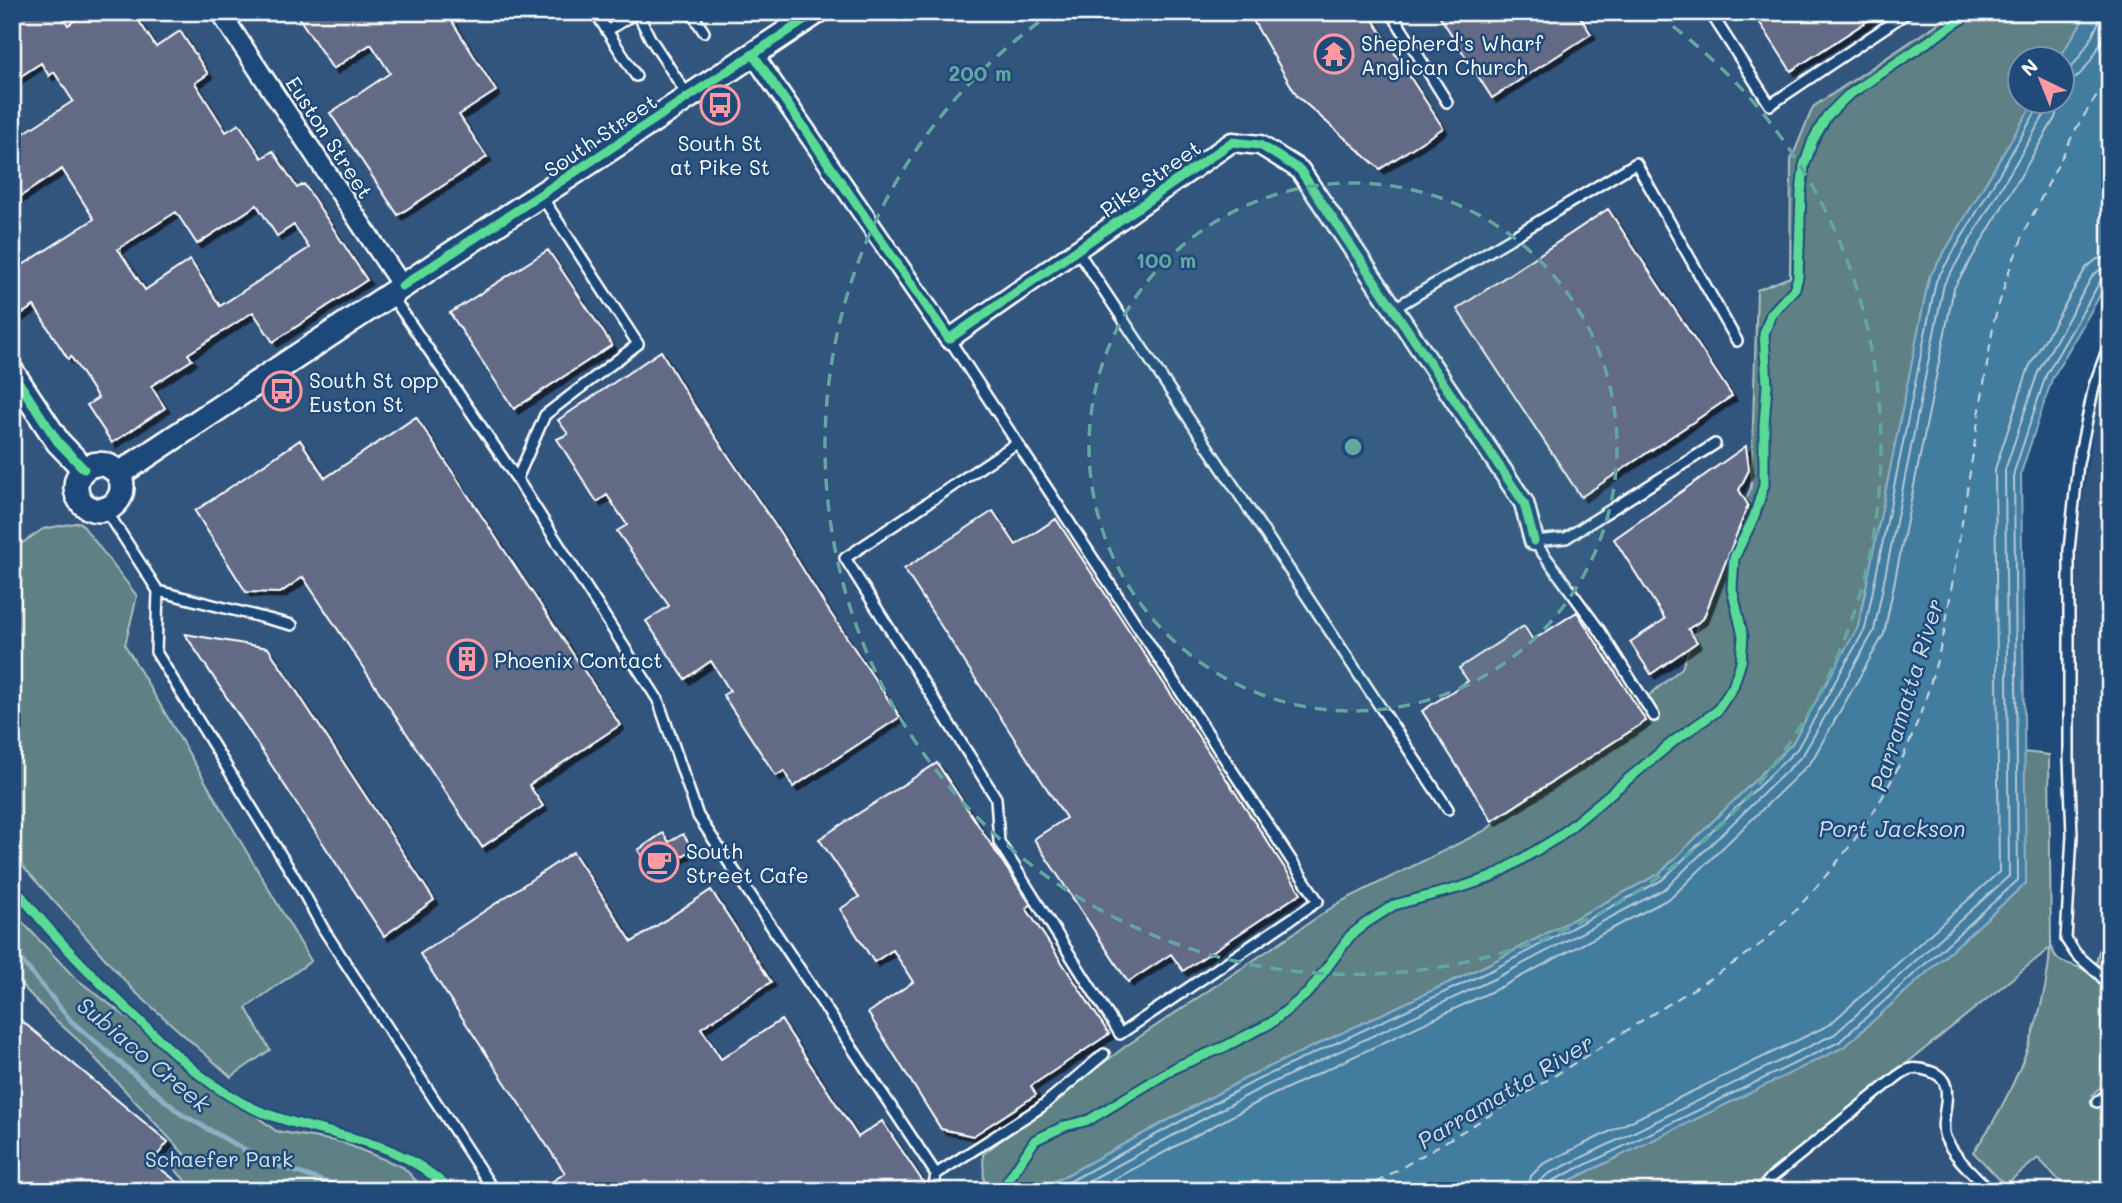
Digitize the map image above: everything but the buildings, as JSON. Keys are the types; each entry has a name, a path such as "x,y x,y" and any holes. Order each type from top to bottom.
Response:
{"street":[{"name":"Euston Street","path":"220,12 396,290"},
{"name":"South Street","path":"119,474 817,12"},
{"path":"753,54 949,339"},
{"name":"Pike Street","path":"949,339 1232,142 1260,145 1300,170 1524,503 1534,541"},
{"path":"12,372 58,442 84,469"},
{"path":"103,464 119,474 122,494 118,501 106,510 87,507 78,496 76,485 84,469 103,464"}],"lane":[{"path":"596,12 636,76"},
{"path":"607,31 637,12 650,38 689,97"},
{"path":"691,12 704,32"},
{"path":"1391,12 1447,102"},
{"path":"1710,12 1770,105 1908,12"},
{"path":"1393,309 1636,163 1737,341"},
{"path":"517,480 545,415 638,344 541,195"},
{"path":"1077,250 1448,809"},
{"path":"396,290 657,700 698,816 936,1174 933,1191"},
{"path":"949,339 1318,901 1120,1034 999,842 996,798 845,558 1017,443"},
{"path":"2110,342 2094,386 2083,437 2069,550 2068,758 2072,835 2066,939 2076,954 2110,987"},
{"path":"1534,541 1566,538 1715,444"},
{"path":"106,510 158,591 156,652 324,930 494,1191"},
{"path":"1534,541 1600,631 1654,716"},
{"path":"158,591 292,625"},
{"path":"936,1174 1041,1107 1104,1054"},
{"path":"1760,1191 1771,1178 1908,1068 1921,1068 1937,1073 1946,1086 1944,1135 1957,1156 1990,1191"},
{"path":"2097,1102 2110,1092"}],"shaded area":[{"path":"12,12 1955,12 1812,107 1791,160 1790,277 1757,290 1751,488 1728,541 1682,668 1486,830 1340,902 1126,1046 983,1154 984,1183 972,1191 12,1191"},
{"path":"2110,358 2110,965 2108,918 2096,960 2083,952 2073,939 2071,923 2075,836 2077,539 2101,381"},
{"path":"2051,947 2041,1001 2019,1073 1973,1152 2018,1172 2038,1158 2069,1191 1748,1191"}],"green space":[{"path":"1955,12 2088,12 2067,46 2007,46 2007,116 2026,116 1929,278 1858,628 1792,744 1659,874 1491,963 1252,1075 1037,1191 972,1191 984,1183 983,1154 1126,1046 1340,902 1486,830 1682,668 1728,541 1751,488 1757,290 1790,277 1791,160 1813,107"},
{"path":"80,522 137,596 125,645 311,961 246,1008 270,1050 231,1077 134,991 12,854 12,550 43,529"},
{"path":"2023,752 2049,755 2051,947 2056,956 2093,976 2108,913 2110,1078 2092,1095 2102,1108 2110,1105 2110,1191 2069,1191 2038,1158 2005,1185 1973,1152 2001,1107 2025,1055 2042,1000 2050,948 1748,1191 1548,1191 1844,1047 2026,883"},
{"name":"Schaefer Park","path":"12,911 74,977 276,1131 341,1142 403,1167 426,1191 229,1191 192,1188 171,1165 184,1154 79,1041 12,975"}],"water":[{"name":"Port Jackson","path":"2088,12 2110,12 2110,278 2052,379 2021,473 2026,883 1844,1047 1548,1191 1037,1191 1252,1075 1491,963 1659,874 1792,744 1858,627 1929,278 2026,116 2076,116 2076,46 2067,46"}],"waterway":[{"name":"Subiaco Creek","path":"12,949 72,1022 181,1114 265,1161 351,1191"}],"ferry route":[{"path":"1362,1191 1563,1070 1746,955 1797,908 1864,826 1883,797 1912,735 1925,702 1945,629 1994,321 2009,271 2027,226 2077,127 2110,74"}],"cycle path":[{"path":"402,286 817,12"},
{"path":"1001,1191 1035,1140 1065,1126 1089,1120 1178,1066 1271,1023 1309,992 1350,936 1366,923 1394,905 1492,877 1557,838 1674,741 1717,711 1733,687 1741,662 1743,636 1732,589 1734,558 1754,517 1764,485 1767,385 1764,334 1771,314 1795,288 1798,277 1801,193 1804,166 1813,140 1827,116 1847,96 1972,12"},
{"path":"753,54 949,339 1232,142 1260,145 1300,170 1524,503 1534,541"},
{"path":"12,372 58,442 84,469"},
{"path":"12,884 89,972 166,1046 209,1082 240,1102 283,1120 382,1147 428,1172 451,1191"}],"place":[{"name":"Shepherd's Wharf Anglican Church","path":"1334,54"},
{"name":"South St at Pike St","path":"720,105"},
{"name":"South St opp Euston St","path":"282,391"},
{"name":"Phoenix Contact","path":"467,659"},
{"name":"South Street Cafe","path":"659,862"}],"water label":[{"name":"Parramatta River","path":"1906,695"},
{"name":"Parramatta River","path":"1505,1091"}]}
